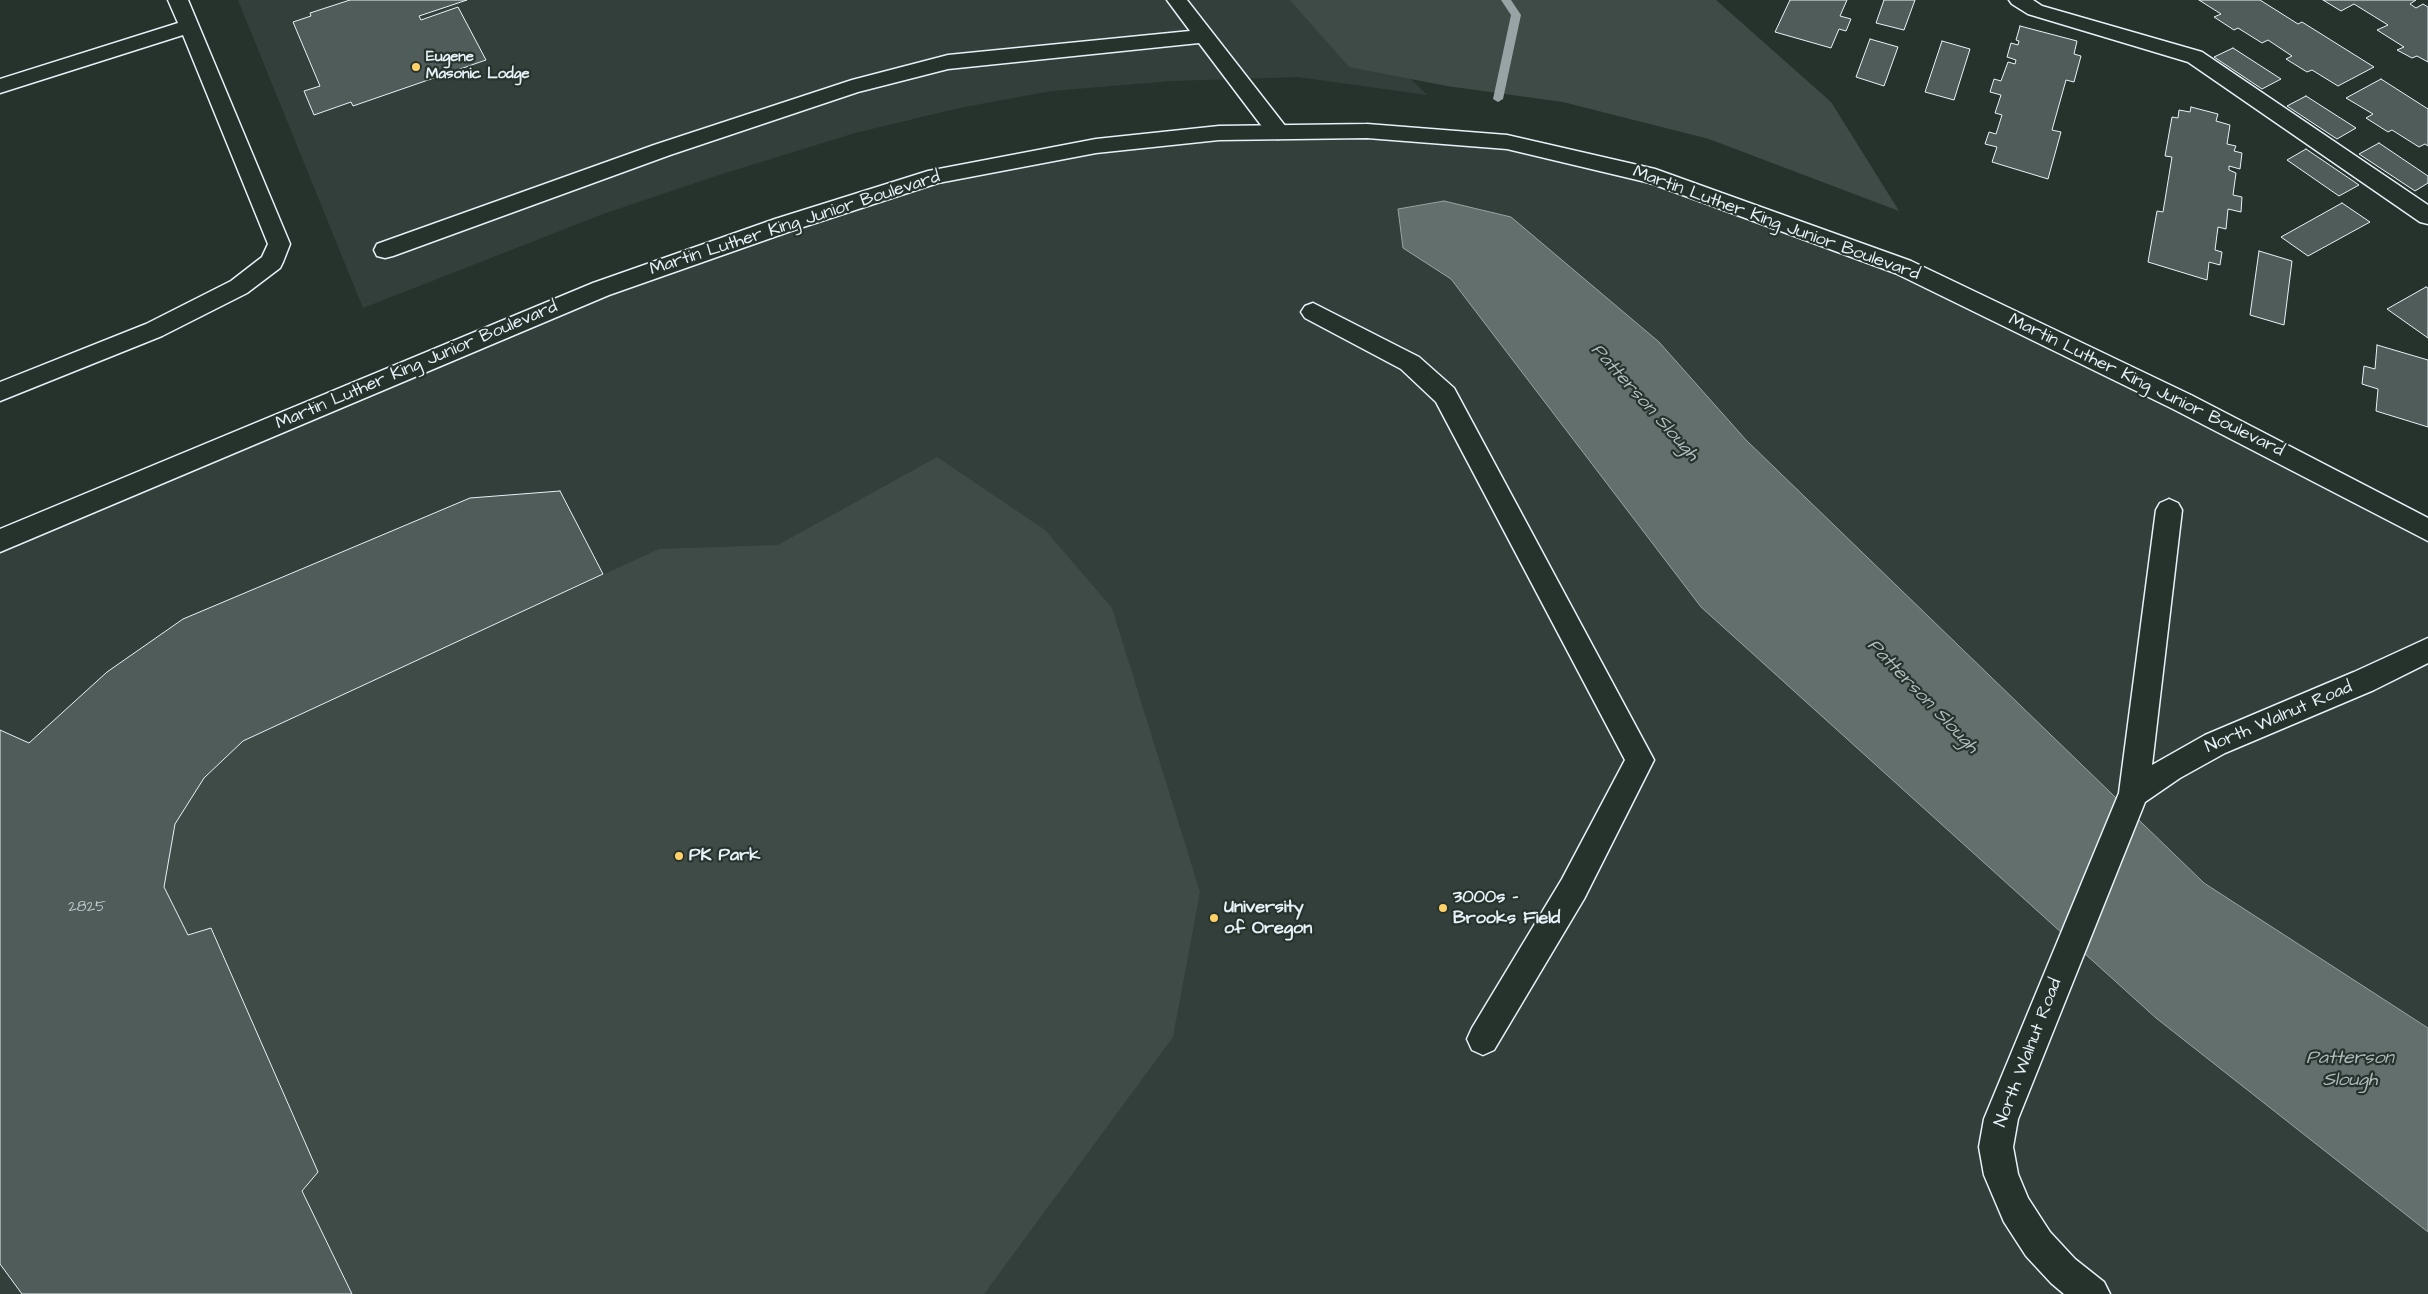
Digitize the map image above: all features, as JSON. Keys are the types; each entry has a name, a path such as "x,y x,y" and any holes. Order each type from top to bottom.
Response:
{"main road":[{"path":"0,392 154,330 239,286 272,262 278,244 178,0"},
{"path":"1177,0 1278,132"},
{"path":"2019,0 2035,10 2195,57 2428,216"},
{"path":"0,86 188,27"},
{"path":"385,250 662,150 852,88 948,62 1205,36"},
{"name":"Martin Luther King Junior Boulevard","path":"0,541 601,289 819,213 936,176 1096,146 1219,133 1366,131 1507,142 1655,177 1903,267 2182,402 2428,530"},
{"path":"1313,312 1410,363 1445,395 1640,760 1573,889 1483,1039"},
{"name":"North Walnut Road","path":"2092,1294 2063,1271 2038,1244 2016,1210 2001,1175 1996,1147 2001,1120 2134,793 2169,510"},
{"name":"North Walnut Road","path":"2134,793 2170,768 2214,744 2364,681 2428,650"}],"shaded area":[{"path":"238,0 1330,0 1427,95 1298,77 1171,81 1051,91 959,108 855,133 722,174 603,214 363,308"},
{"path":"1290,0 1716,0 1831,102 1899,211 1709,139 1563,102 1447,86 1349,67"},
{"name":"University of Oregon","path":"1219,133 1507,142 1655,177 1903,267 2428,530 2428,1294 0,1294 0,541 601,289 936,176"},
{"name":"PK Park","path":"937,457 1045,530 1112,608 1200,892 1173,1037 984,1294 352,1294 302,1191 318,1172 211,928 188,935 164,887 175,824 204,778 243,741 659,549 778,545"}],"water":[{"name":"Patterson Slough","path":"1444,201 1511,217 1659,342 1746,440 2204,883 2428,1028 2428,1232 2156,1018 1701,607 1451,279 1403,248 1398,209"}],"building":[{"path":"350,0 467,0 419,16 421,20 458,7 486,60 353,106 351,102 314,115 304,91 320,86 293,22 311,16 310,13"},
{"path":"1790,0 1847,0 1840,16 1851,19 1846,31 1839,29 1831,48 1775,32"},
{"path":"1884,0 1915,0 1904,30 1876,23"},
{"path":"2199,0 2260,0 2298,24 2302,22 2374,67 2338,86 2312,70 2307,72 2286,59 2292,56 2268,40 2262,43 2238,28 2234,30 2214,17 2221,14"},
{"path":"2323,0 2416,0 2410,4 2416,8 2423,4 2428,7 2428,62 2417,56 2412,58 2397,50 2404,47 2377,30 2388,25 2354,4 2341,11"},
{"path":"2020,26 2077,41 2074,54 2081,56 2074,82 2066,80 2052,130 2061,132 2048,179 1992,162 1997,147 1985,144 1989,132 1996,134 2002,115 1995,113 2001,95 1990,92 1994,79 2001,81 2008,62 2015,64 2016,60 2007,57 2011,43 2018,45 2019,41 2016,40"},
{"path":"1870,39 1898,47 1884,86 1856,77"},
{"path":"1942,41 1970,49 1954,100 1925,92"},
{"path":"2233,48 2281,79 2262,89 2214,57"},
{"path":"2381,79 2428,109 2428,146 2425,144 2419,147 2392,130 2388,132 2366,118 2373,114 2346,98"},
{"path":"2306,96 2356,128 2337,139 2287,106"},
{"path":"2191,107 2218,114 2216,121 2230,125 2227,144 2236,146 2234,151 2242,153 2240,169 2229,166 2229,170 2236,173 2233,195 2242,197 2241,212 2228,209 2226,229 2218,227 2215,250 2222,252 2220,265 2209,262 2207,280 2148,262 2157,211 2163,212 2172,157 2165,156 2172,117 2178,118 2179,110 2190,112"},
{"path":"2379,143 2428,176 2428,183 2415,191 2359,154"},
{"path":"2306,149 2359,185 2339,196 2287,160"},
{"path":"2342,203 2370,222 2308,256 2281,237"},
{"path":"2259,251 2292,261 2284,325 2250,315"},
{"path":"2426,287 2428,288 2428,338 2387,309"},
{"path":"2377,345 2428,360 2428,427 2376,411 2378,389 2362,384 2364,366 2375,369"},
{"path":"560,491 603,574 243,741 204,778 175,824 164,887 188,935 211,928 318,1172 302,1191 352,1294 22,1294 0,1264 0,730 29,743 107,672 183,619 470,498"}],"waterway":[{"name":"Patterson Slough","path":"1498,99 1516,15 1506,0"}],"place":[{"name":"Eugene Masonic Lodge","path":"416,67"},
{"name":"PK Park","path":"679,856"},
{"name":"3000s - Brooks Field","path":"1443,908"},
{"name":"University of Oregon","path":"1214,918"}]}
